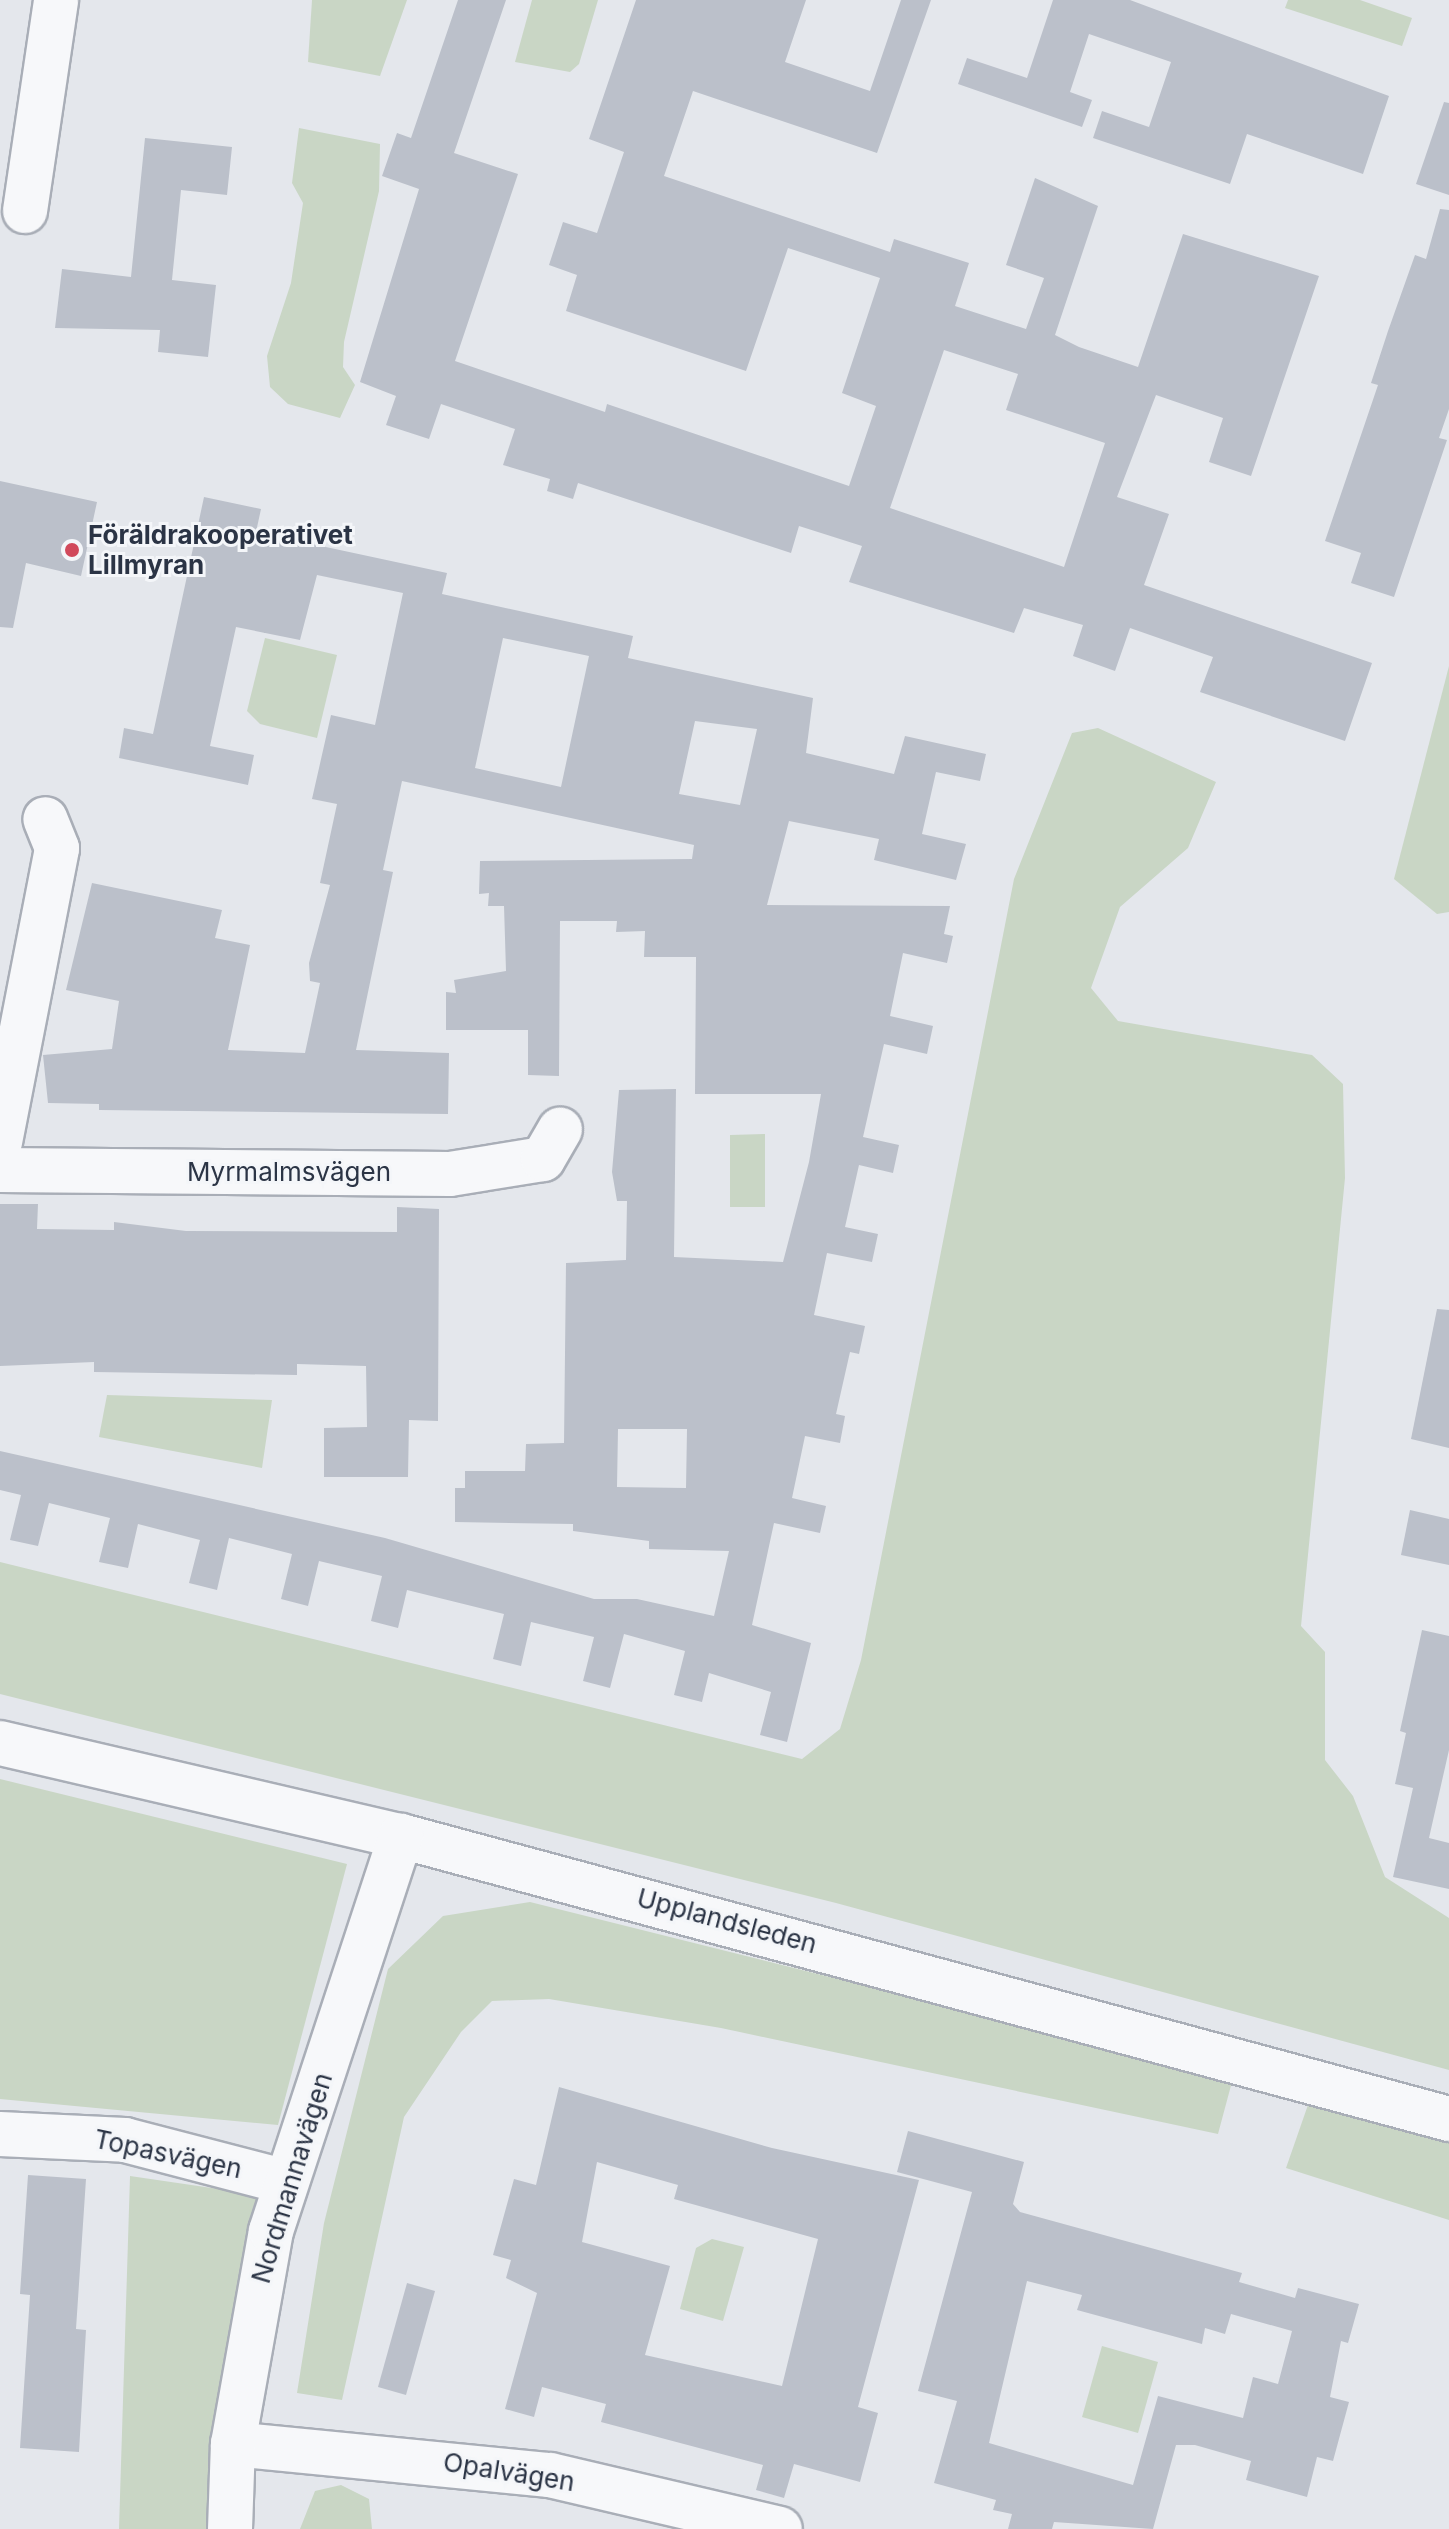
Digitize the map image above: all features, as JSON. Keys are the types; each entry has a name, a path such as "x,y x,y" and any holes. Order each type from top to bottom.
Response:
{"street":[{"path":"25,211 56,0"},
{"path":"0,1142 57,848 45,819"},
{"name":"Myrmalmsvägen","path":"0,1170 450,1174 543,1159 560,1129"},
{"name":"Upplandsleden","path":"0,1743 401,1836 1449,2119"},
{"name":"Nordmannavägen","path":"230,2529 233,2444 259,2282 286,2182 401,1836"},
{"name":"Topasvägen","path":"0,2134 125,2140 286,2182"},
{"name":"Opalvägen","path":"233,2444 550,2475 780,2529"}],"green space":[{"path":"312,0 407,0 380,76 308,62"},
{"path":"532,0 598,0 579,64 570,72 515,62"},
{"path":"1288,0 1360,0 1412,18 1402,46 1285,8"},
{"path":"299,128 380,144 379,191 344,342 343,367 355,385 340,418 288,404 270,387 267,356 291,283 303,203 292,183"},
{"path":"265,638 337,655 317,738 260,724 247,711"},
{"path":"1449,666 1449,912 1437,914 1394,879"},
{"path":"1098,728 1216,782 1188,848 1120,907 1091,988 1118,1021 1312,1055 1343,1084 1345,1178 1301,1626 1325,1652 1325,1760 1353,1796 1385,1877 1449,1918 1449,2070 836,1903 0,1694 0,1562 802,1759 840,1729 861,1660 1014,879 1072,733"},
{"path":"765,1134 765,1207 730,1207 730,1135"},
{"path":"107,1395 272,1400 262,1468 99,1437"},
{"path":"0,1779 347,1864 278,2125 0,2099"},
{"path":"530,1902 1233,2078 1218,2134 721,2028 549,1999 492,2001 461,2032 404,2117 342,2400 297,2393 324,2223 388,1969 443,1916"},
{"path":"1309,2102 1449,2142 1449,2220 1286,2168"},
{"path":"130,2176 260,2195 211,2529 119,2529"},
{"path":"712,2239 744,2247 723,2321 680,2309 696,2248"},
{"path":"1102,2346 1158,2362 1138,2433 1082,2417"},
{"path":"341,2485 369,2499 372,2529 300,2529 315,2491"}],"building":[{"path":"458,0 506,0 454,153 518,174 455,361 605,412 607,404 849,486 876,406 842,393 880,278 788,248 746,371 566,311 577,275 549,265 563,222 597,233 624,152 589,139 636,0 806,0 785,62 870,91 901,0 931,0 877,153 693,91 664,176 890,252 894,239 969,263 955,306 1026,329 1044,278 1006,265 1035,178 1098,206 1055,335 1079,347 1138,367 1183,234 1319,276 1251,476 1209,462 1223,418 1156,395 1117,497 1169,514 1144,585 1372,663 1345,741 1200,692 1213,657 1130,628 1115,671 1073,656 1083,625 1024,608 1014,633 849,582 862,546 799,526 791,553 578,483 573,499 547,491 550,479 503,465 515,429 441,404 429,439 386,425 396,396 360,382 419,189 382,176 397,133 411,138","holes":["944,350 1018,374 1006,410 1105,443 1064,567 890,508"]},
{"path":"1053,0 1130,0 1389,96 1363,174 1247,134 1230,184 1093,138 1102,111 1149,127 1171,62 1089,34 1070,92 1092,100 1082,127 958,84 967,58 1027,78"},
{"path":"1444,102 1449,103 1449,195 1416,184"},
{"path":"145,138 232,147 227,195 181,190 172,280 216,285 208,357 158,352 160,330 55,328 62,269 131,277"},
{"path":"1440,209 1449,210 1449,409 1439,438 1447,440 1394,597 1351,583 1361,553 1325,541 1378,385 1371,383 1388,331 1415,255 1426,259"},
{"path":"0,481 97,502 81,576 26,563 13,628 0,627"},
{"path":"204,497 261,509 256,532 447,573 442,594 633,636 628,658 813,698 806,753 894,774 905,736 986,754 980,781 936,772 922,834 966,844 956,880 874,860 879,839 789,821 767,905 950,906 944,934 953,936 947,963 903,953 890,1016 933,1026 927,1054 884,1044 863,1137 899,1145 893,1173 859,1165 845,1227 878,1234 872,1262 827,1253 814,1315 865,1326 859,1354 850,1352 836,1414 845,1416 840,1443 805,1436 792,1498 826,1506 820,1533 774,1523 752,1625 811,1643 787,1742 760,1735 771,1692 709,1673 702,1702 674,1695 685,1651 624,1634 610,1688 583,1681 594,1637 531,1622 521,1666 493,1659 504,1614 407,1590 398,1628 371,1621 382,1576 319,1561 308,1606 281,1599 292,1554 229,1538 217,1590 189,1583 200,1540 138,1524 128,1568 99,1562 110,1518 49,1503 38,1546 10,1540 21,1495 0,1490 0,1451 385,1538 594,1599 637,1599 714,1616 729,1551 649,1549 649,1541 573,1531 573,1524 455,1522 455,1488 465,1488 465,1471 525,1471 526,1444 564,1443 566,1263 626,1260 627,1201 617,1201 612,1172 619,1090 676,1089 674,1257 783,1262 809,1162 821,1094 695,1094 696,957 644,957 645,931 616,932 617,921 560,921 559,1076 528,1075 528,1030 446,1030 446,992 456,993 454,980 506,971 504,906 488,906 489,893 479,894 480,861 692,859 694,845 402,781 383,870 393,872 356,1050 449,1053 448,1114 99,1110 99,1104 48,1103 43,1055 112,1049 119,1001 66,990 92,883 222,910 215,938 250,945 228,1050 305,1053 320,983 310,981 309,963 330,885 320,883 337,804 312,799 331,715 375,725 403,593 317,575 300,640 236,627 210,746 254,755 248,785 119,758 124,728 153,734","holes":["503,638 589,656 561,787 475,768","695,721 757,729 740,805 679,794","618,1429 687,1429 686,1488 617,1487"]},
{"path":"0,1204 38,1204 37,1229 114,1230 114,1222 186,1231 397,1232 397,1207 439,1209 438,1421 409,1420 408,1477 324,1477 324,1428 367,1427 366,1366 297,1364 297,1375 94,1372 94,1362 0,1366"},
{"path":"1437,1309 1449,1310 1449,1448 1411,1439"},
{"path":"1410,1510 1449,1519 1449,1565 1401,1555"},
{"path":"1422,1630 1449,1636 1449,1750 1429,1838 1449,1843 1449,1889 1393,1877 1413,1788 1395,1784 1406,1733 1400,1731"},
{"path":"559,2087 772,2148 919,2180 858,2407 878,2413 860,2482 794,2464 784,2498 756,2490 763,2465 601,2422 606,2404 542,2387 534,2417 505,2409 537,2293 506,2278 511,2260 493,2255 514,2179 536,2185","holes":["597,2162 678,2185 674,2199 818,2239 782,2386 645,2355 670,2266 582,2242"]},
{"path":"908,2131 1024,2162 1013,2204 1020,2212 1242,2273 1239,2282 1295,2298 1298,2288 1359,2304 1348,2343 1341,2341 1330,2397 1349,2402 1333,2461 1317,2457 1307,2497 1246,2480 1251,2461 1195,2445 1176,2445 1153,2529 1054,2522 1052,2529 1008,2529 1012,2514 993,2510 996,2500 934,2483 957,2401 918,2391 972,2192 897,2172","holes":["1027,2281 1082,2295 1077,2310 1202,2344 1205,2328 1225,2334 1231,2314 1292,2331 1278,2384 1253,2377 1243,2418 1158,2396 1133,2485 989,2443"]},
{"path":"28,2175 86,2179 76,2329 86,2330 79,2452 20,2448 30,2295 20,2294"},
{"path":"407,2283 435,2291 406,2395 378,2387"}],"place":[{"name":"Föräldrakooperativet Lillmyran","path":"72,550"}]}
